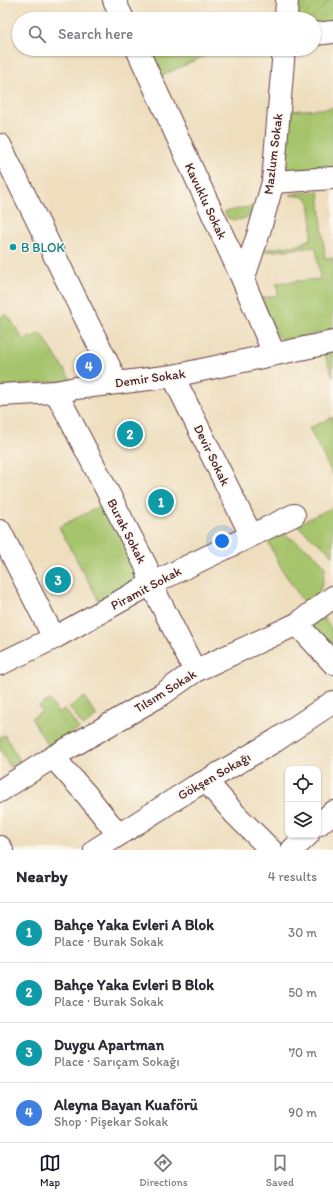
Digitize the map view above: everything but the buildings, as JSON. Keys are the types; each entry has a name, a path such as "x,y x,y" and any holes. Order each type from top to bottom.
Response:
{"street":[{"path":"114,0 120,12"},
{"path":"286,12 287,0"},
{"path":"321,33 333,32"},
{"name":"Kavuklu Sokak","path":"140,56 274,354"},
{"name":"Mazlum Sokak","path":"242,280 260,232 273,182 283,56"},
{"path":"0,145 112,372 66,390"},
{"path":"273,182 333,178"},
{"name":"Demir Sokak","path":"0,395 66,390 173,376 333,342"},
{"name":"Devir Sokak","path":"173,376 251,535"},
{"name":"Burak Sokak","path":"66,390 146,566 151,584 195,671"},
{"name":"Piramit Sokak","path":"0,664 54,638 151,584 294,515"},
{"path":"0,531 54,638"},
{"name":"Tılsım Sokak","path":"0,791 161,694 195,671 297,624 333,597"},
{"path":"297,624 333,663"},
{"name":"Gökşen Sokağı","path":"106,845 194,787 275,741 333,702"},
{"path":"53,758 86,794 106,845"},
{"path":"206,781 235,814 271,850"},
{"path":"321,822 333,812"},
{"path":"292,850 305,838"}],"green space":[{"path":"297,0 333,0 333,23 321,24 321,12 296,12"},
{"path":"151,56 205,56 161,76"},
{"path":"333,108 333,170 293,170 287,167 285,159 289,111"},
{"path":"319,192 325,258 333,258 333,330 291,339 282,339 277,336 261,298 278,295 277,283 320,279 316,247 264,252 266,249 299,245 311,239 312,227 309,200 304,197 290,195 297,193"},
{"path":"257,205 249,216 243,219 235,220 228,218 224,212"},
{"path":"7,314 24,340 41,333 71,380 0,387 0,317"},
{"path":"333,349 333,377 323,351"},
{"path":"333,417 333,475 309,428"},
{"path":"106,503 141,578 99,601 59,527"},
{"path":"333,507 333,557 330,552 296,525"},
{"path":"277,534 289,537 306,548 320,560 325,567 324,578 316,601 308,609 283,571 266,538"},
{"path":"320,612 333,631 333,652 313,628 314,618"},
{"path":"84,697 97,716 83,726 69,707"},
{"path":"50,700 58,713 65,709 79,729 49,747 31,718 42,712 39,706"},
{"path":"5,735 20,761 10,767 0,749 0,737"}],"place":[{"name":"B BLOK","path":"13,247"},
{"name":"Aleyna Bayan Kuaförü","path":"89,366"},
{"name":"Bahçe Yaka Evleri B Blok","path":"130,434"},
{"name":"Bahçe Yaka Evleri A Blok","path":"161,502"},
{"name":"Duygu Apartman","path":"58,580"}]}
